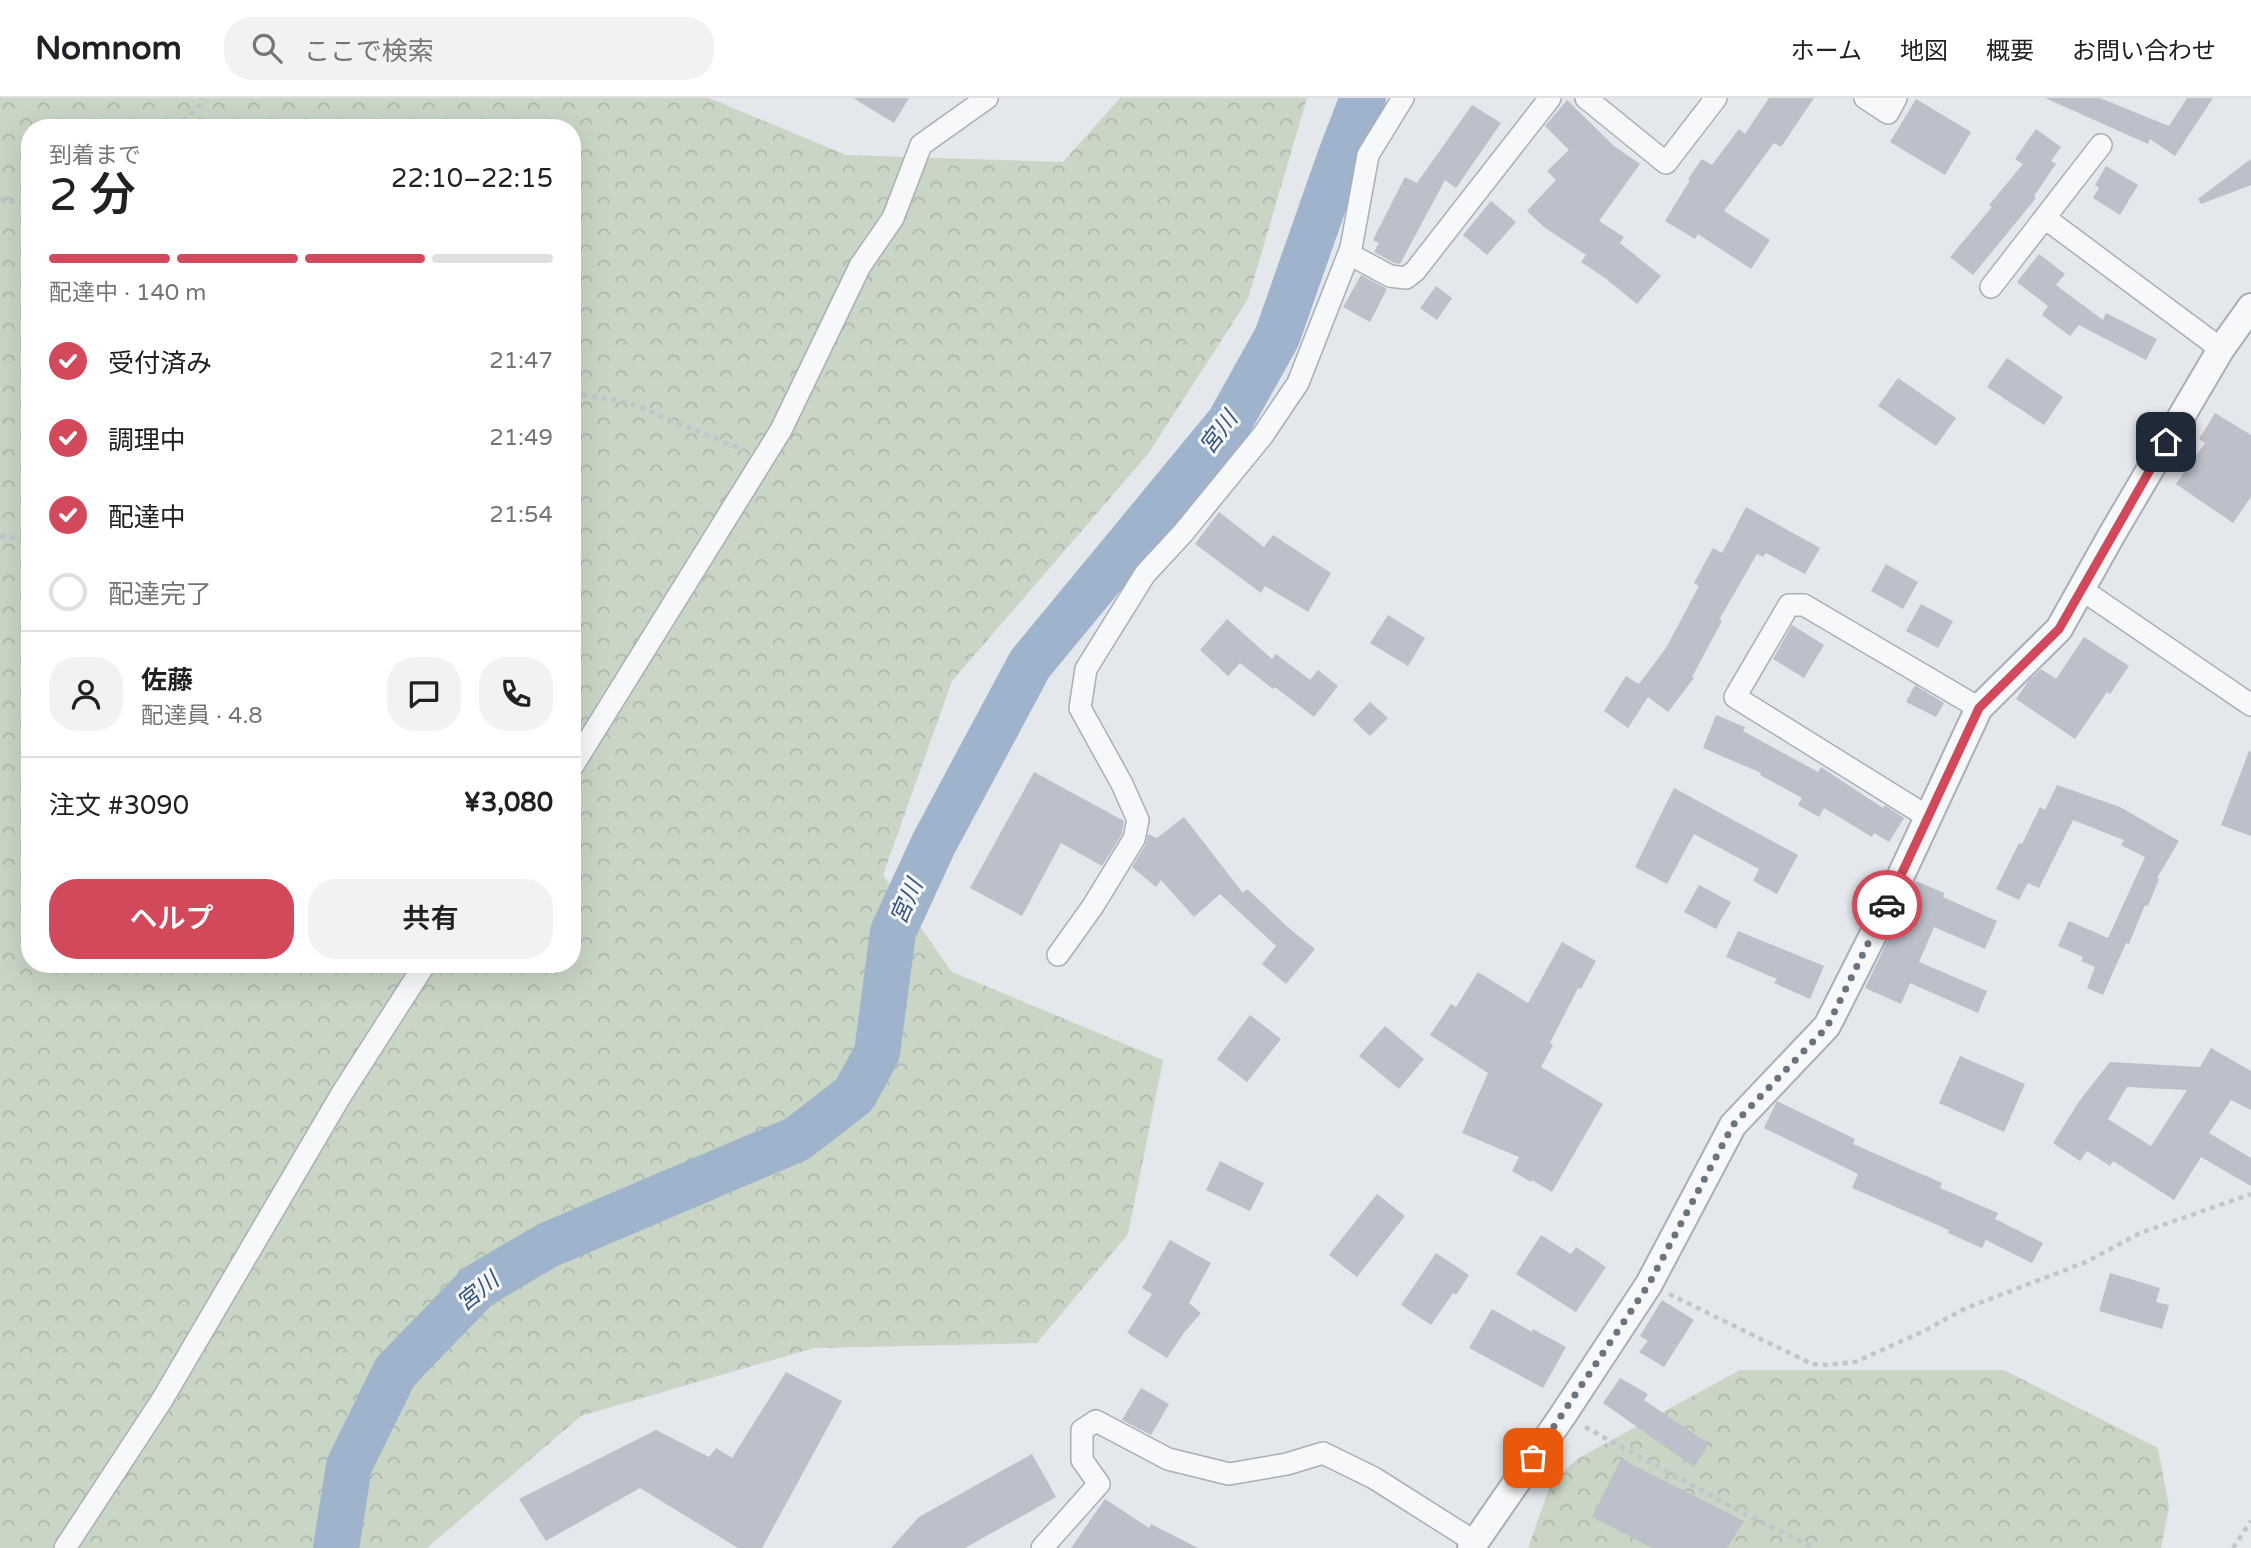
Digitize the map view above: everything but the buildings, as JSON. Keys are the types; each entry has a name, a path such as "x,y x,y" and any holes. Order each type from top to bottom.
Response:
{"street":[{"path":"581,753 782,430 860,266 893,218 920,145 987,98"},
{"path":"1058,955 1093,906 1134,839 1138,820 1122,784 1080,708 1086,669 1145,574 1183,533 1263,435 1298,383 1349,254 1368,155 1403,98"},
{"path":"1349,254 1390,276 1406,278 1415,271 1550,98"},
{"path":"1586,98 1665,163 1716,98"},
{"path":"1865,98 1888,113 1896,98"},
{"path":"1991,287 2101,145"},
{"path":"2045,218 2221,349"},
{"path":"1042,1548 1099,1484 1082,1460 1082,1430 1096,1421 1168,1459 1229,1474 1287,1464 1324,1453 1374,1478 1473,1545 1649,1284 1733,1125 1827,1027 1979,708 2059,629 2221,349 2251,307"},
{"path":"2081,589 2251,705"},
{"path":"1928,817 1735,697 1789,605 1804,605 1979,708"},
{"path":"65,1548 162,1400 334,1107 419,973"}],"path":[{"path":"185,119 201,104 202,98"},
{"path":"0,198 10,202 21,201"},
{"path":"581,394 626,402 764,458"},
{"path":"0,536 21,539"},
{"path":"1649,1284 1812,1364 1855,1362 1924,1331 1964,1309 2086,1262 2140,1233 2251,1194"},
{"path":"1563,1415 1745,1514 1815,1548"},
{"path":"2233,1548 2251,1521"}],"green space":[{"path":"0,98 709,98 846,155 1063,162 1120,98 1307,98 1248,299 1148,454 952,681 883,875 952,972 1163,1060 1128,1234 1037,1343 814,1348 581,1416 427,1548 0,1548"},
{"path":"1740,1370 2004,1370 2158,1448 2169,1507 2161,1548 1528,1548 1551,1483 1577,1459"}],"waterway":[{"name":"宮川","path":"336,1548 349,1466 395,1372 478,1286 548,1245 797,1139 854,1095 877,1053 893,932 934,843 1030,664 1229,423 1277,337 1363,98"}],"way so far":[{"path":"1533,1458 1649,1284 1733,1125 1827,1027 1887,905"}],"route":[{"path":"1887,905 1979,708 2059,629 2166,442"}]}
